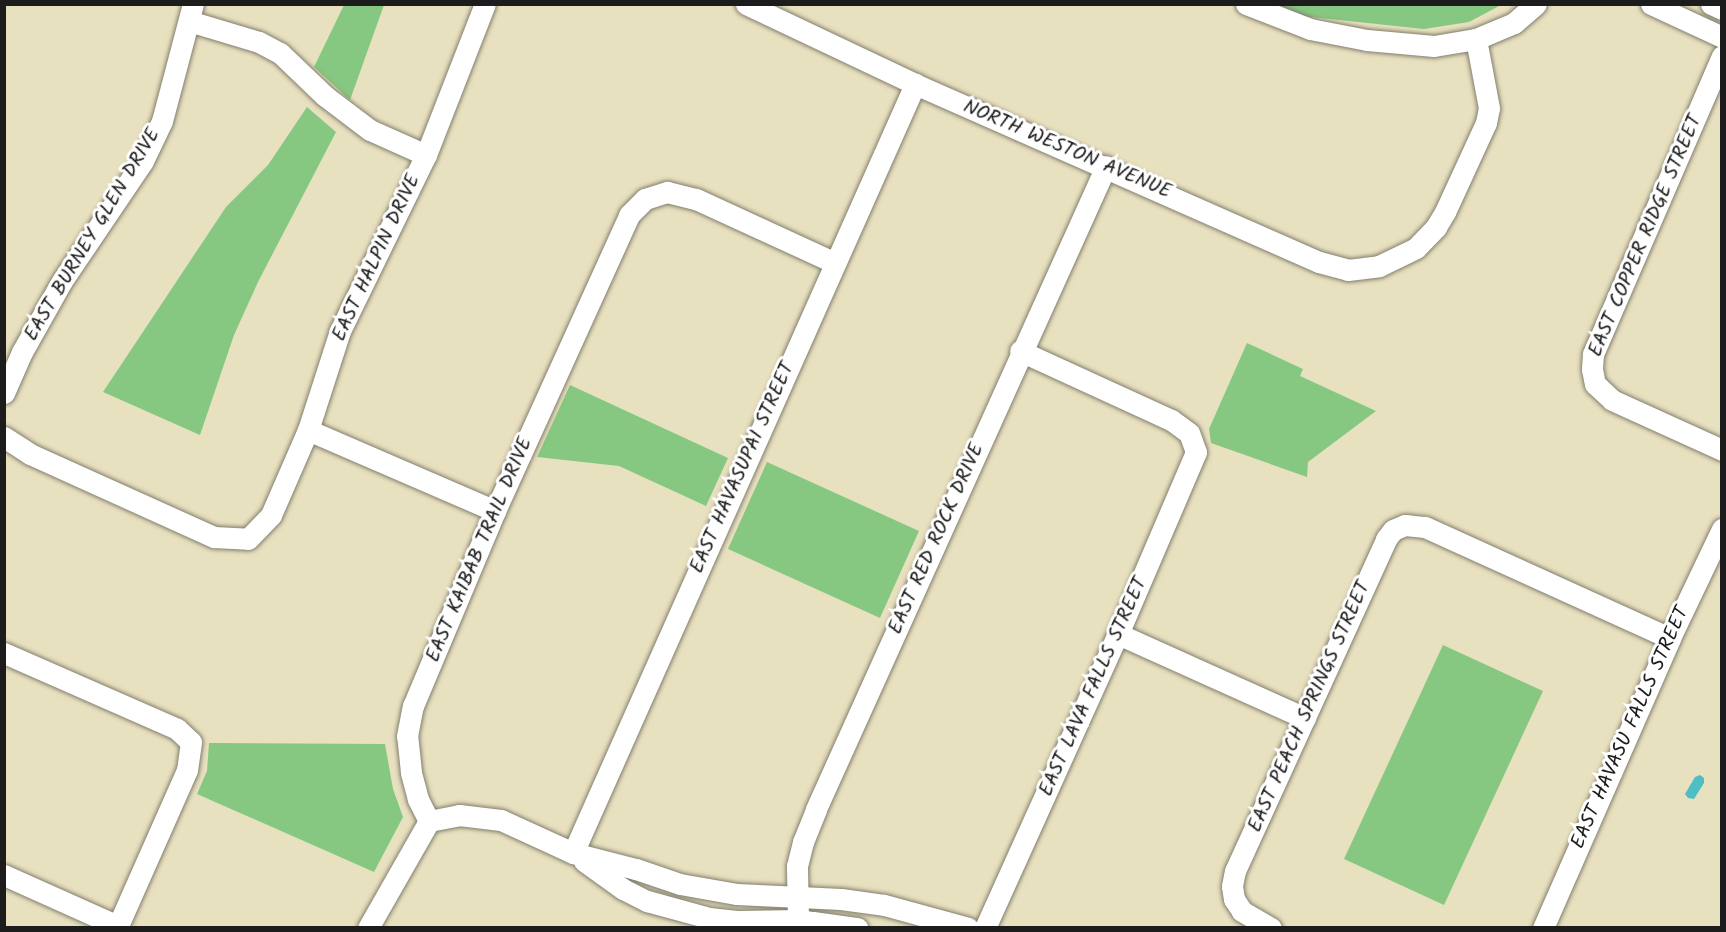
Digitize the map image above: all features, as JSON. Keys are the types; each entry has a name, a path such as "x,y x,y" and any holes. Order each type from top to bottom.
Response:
{"street":[{"name":"EAST HALPIN DRIVE","path":"4,437 30,454 214,537 248,539 270,515 308,430 340,331 426,155 485,4"},
{"name":"NORTH WESTON AVENUE","path":"746,4 915,84 1333,266 1348,270 1393,261 1416,248 1436,228 1486,123 1488,94 1476,39"},
{"path":"1246,4 1310,29 1367,40 1434,46 1476,39 1514,23 1536,4"},
{"path":"1651,4 1722,37"},
{"path":"1711,4 1722,9"},
{"path":"191,13 280,53 325,96 370,130 426,155"},
{"name":"EAST BURNEY GLEN DRIVE","path":"4,393 22,352 62,281 143,161 162,121 191,13"},
{"name":"EAST COPPER RIDGE STREET","path":"1722,56 1593,354 1592,369 1595,384 1612,400 1722,450"},
{"name":"EAST HAVASUPAI STREET","path":"573,853 915,84"},
{"name":"EAST RED ROCK DRIVE","path":"798,920 797,866 803,842 816,809 1020,351 1106,166"},
{"name":"EAST KAIBAB TRAIL DRIVE","path":"429,821 418,799 411,772 407,736 413,706 495,511 629,215 645,199 667,192 696,200 835,263"},
{"name":"EAST LAVA FALLS STREET","path":"985,927 1193,462 1194,444 1189,433 1171,420 1020,351"},
{"path":"308,430 495,511"},
{"name":"EAST PEACH SPRINGS STREET","path":"1271,927 1242,911 1234,899 1232,886 1235,871 1386,539 1393,530 1405,525 1425,528 1670,638"},
{"name":"EAST HAVASU FALLS STREET","path":"1543,927 1670,638 1722,529"},
{"path":"1118,633 1305,718"},
{"path":"4,653 177,729 191,742 187,770 117,927 4,875"},
{"path":"368,927 429,821 459,815 501,820 573,853 705,890 884,905 968,927"},
{"path":"573,853 623,889 647,902 709,918 739,921 798,920 857,927"}],"green space":[{"path":"1273,4 1501,5 1469,22 1424,29 1301,16"},
{"path":"344,5 384,5 350,100 314,67"},
{"path":"307,107 336,132 258,282 234,335 200,435 103,392 226,207 268,165"},
{"path":"1247,343 1303,369 1300,376 1376,411 1308,462 1307,477 1211,443 1209,429"},
{"path":"570,385 728,458 706,506 619,466 537,457"},
{"path":"767,462 919,531 880,618 728,549"},
{"path":"1443,645 1543,691 1444,905 1344,859"},
{"path":"209,743 385,744 393,789 403,817 374,872 197,794 207,771"}],"water":[{"path":"1700,775 1704,778 1704,783 1694,799 1688,798 1685,794 1695,777"}]}
